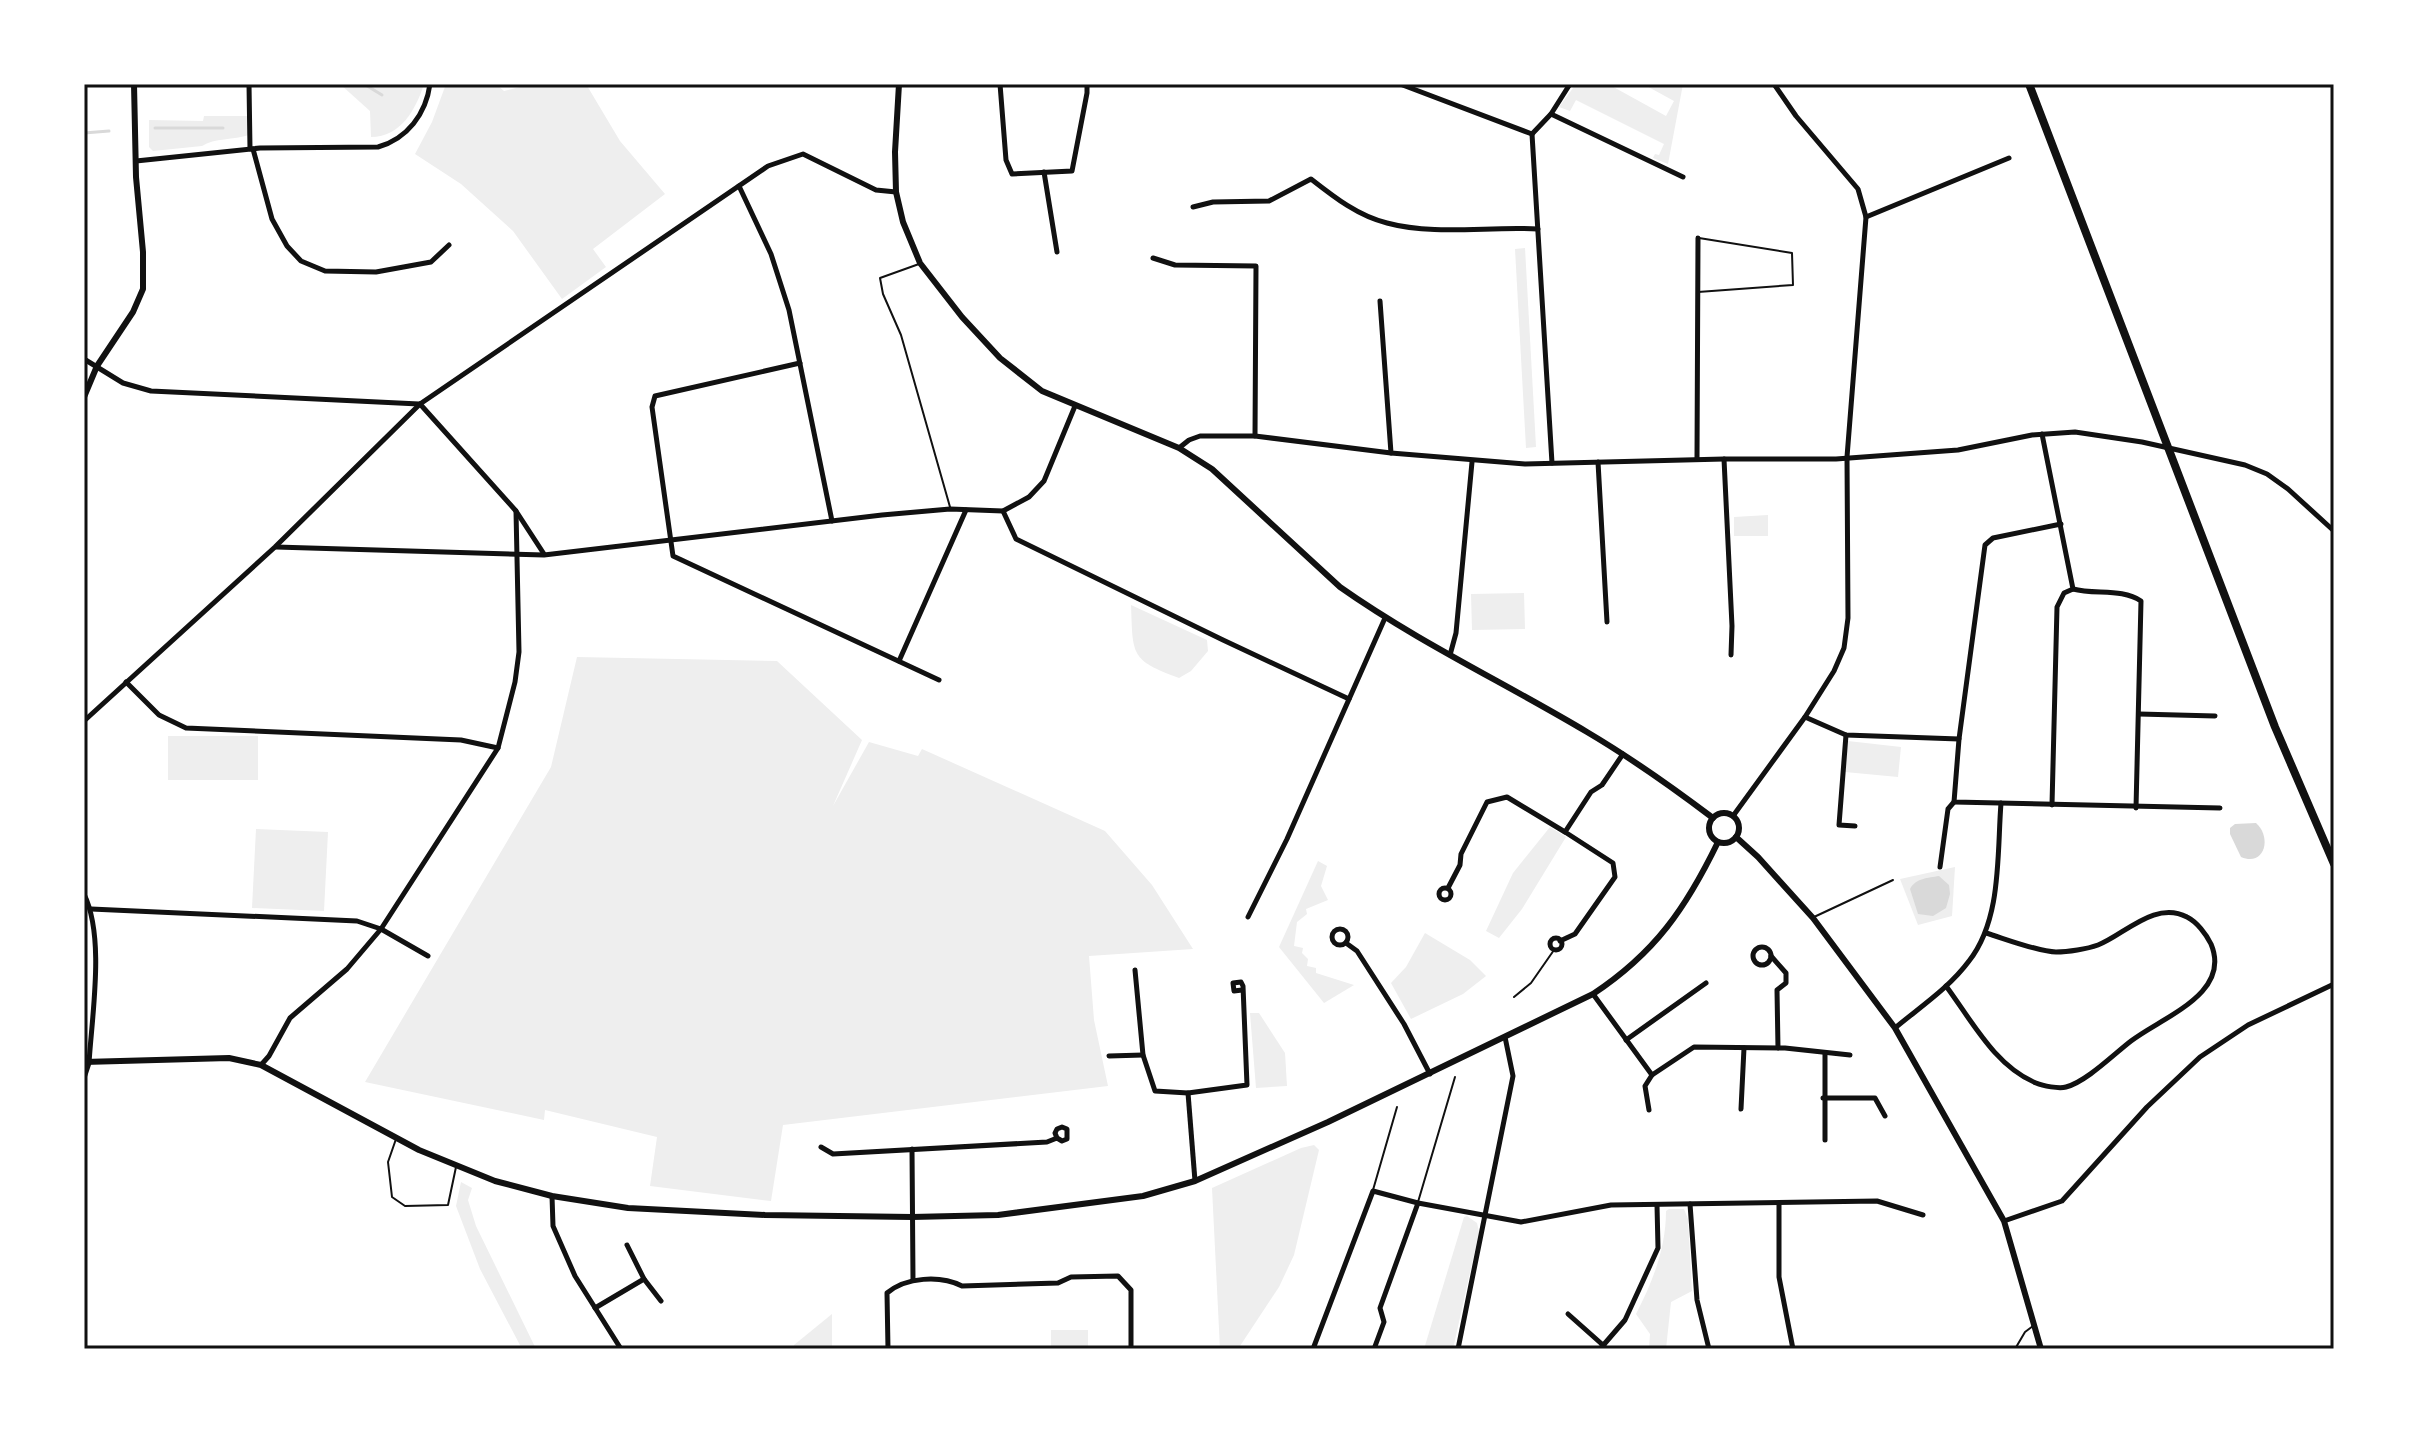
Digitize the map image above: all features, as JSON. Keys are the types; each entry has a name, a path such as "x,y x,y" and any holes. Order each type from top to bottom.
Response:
{"main road":[{"path":"2029,84 2269,712 2334,864"}],"street":[{"path":"84,397 97,366 133,312 143,289 134,84"},
{"path":"249,84 251,149 272,219 287,246 301,261 325,271 376,272 431,262 449,245"},
{"path":"136,161 251,149 378,147 394,143 420,114 430,84"},
{"path":"899,84 896,192 903,222 920,263 942,293 1000,358 1042,391 1179,448 1212,469 1337,585 1385,618 1623,754 1713,818"},
{"path":"1000,84 1006,160 1012,174 1072,171 1087,84"},
{"path":"1400,84 1532,134"},
{"path":"1552,463 1532,134 1551,114 1570,84"},
{"path":"1733,816 1805,717 1834,671 1844,648 1848,618 1847,457 1866,217 1858,189 1796,116 1774,84"},
{"path":"1551,114 1683,177"},
{"path":"84,721 275,547 420,404 768,166 803,154 876,190 896,192"},
{"path":"1866,217 2009,158"},
{"path":"1044,172 1057,252"},
{"path":"1193,207 1213,202 1269,201 1311,179 1344,205 1386,223 1422,228 1538,229"},
{"path":"739,186 771,254 789,310 832,521"},
{"path":"1697,459 1698,238"},
{"path":"1153,258 1175,265 1256,266 1255,436"},
{"path":"1380,301 1391,453"},
{"path":"84,359 123,383 151,391 420,404 516,511 544,555"},
{"path":"800,363 655,396 652,407 673,556 939,680"},
{"path":"275,547 544,555 950,509 1003,511 1029,497 1044,481 1075,406"},
{"path":"1179,448 1200,436 1255,436 1472,462 1552,463 1847,457 1958,450 2042,434 2075,432 2222,458 2267,474 2334,531"},
{"path":"2042,434 2073,589"},
{"path":"1724,459 1731,655"},
{"path":"1450,655 1456,633 1472,462"},
{"path":"1598,462 1607,622"},
{"path":"899,661 966,510"},
{"path":"261,1065 290,1018 347,969 381,929 498,748 515,682 519,652 516,511"},
{"path":"1003,511 1016,539 1349,699"},
{"path":"1940,867 1948,809 1954,802 1959,739 1985,545 1993,538 2061,524"},
{"path":"2052,805 2057,607 2064,593 2073,589 2132,595 2141,601 2136,808"},
{"path":"1248,917 1287,839 1385,618"},
{"path":"126,682 159,715 186,728 461,740 498,748"},
{"path":"2139,714 2215,716"},
{"path":"1805,717 1846,735 1959,739"},
{"path":"1846,735 1839,825 1855,826"},
{"path":"1565,832 1591,792 1602,785 1623,754"},
{"path":"1448,888 1487,802 1507,797 1613,863 1615,877 1575,934 1560,941 1561,948 1554,950"},
{"path":"1954,802 2220,808"},
{"path":"1895,1028 1946,986 1971,960 1986,933 1996,873 2001,803"},
{"path":"1723,813 1733,816 1739,826 1736,837 1729,842 1718,842 1709,832 1713,818 1723,813"},
{"path":"1736,837 1813,918 1895,1028 2004,1221 2041,1349"},
{"path":"86,1062 229,1058 261,1065 396,1138 456,1166 495,1181 552,1196 628,1208 765,1215 912,1217 998,1215 1099,1204 1143,1196 1195,1181 1328,1122 1593,994 1624,974 1668,928 1696,888 1718,842"},
{"path":"84,894 94,922 84,1078"},
{"path":"91,909 357,921 381,929 428,956"},
{"path":"1946,986 1994,1053 2039,1085 2066,1088 2103,1065 2131,1040 2200,994 2213,977 2217,964 2206,934 2186,916 2164,914 2139,920 2098,944 2054,953 1986,933"},
{"path":"1346,943 1357,951 1404,1024 1430,1074"},
{"path":"1771,956 1786,973 1786,983 1777,990 1778,1048"},
{"path":"1135,970 1143,1055 1155,1091 1188,1093 1247,1085 1242,990"},
{"path":"1626,1040 1706,983"},
{"path":"2004,1221 2062,1201 2147,1107 2200,1057 2248,1025 2334,984"},
{"path":"1593,994 1652,1075"},
{"path":"1458,1349 1513,1076 1505,1037"},
{"path":"1649,1110 1645,1086 1652,1075 1694,1047 1778,1048 1850,1055"},
{"path":"1741,1109 1744,1048"},
{"path":"1825,1053 1825,1140"},
{"path":"1109,1056 1143,1055"},
{"path":"1188,1093 1195,1181"},
{"path":"1823,1098 1875,1098 1885,1116"},
{"path":"821,1147 833,1154 1047,1142 1057,1138"},
{"path":"912,1149 913,1280"},
{"path":"1313,1349 1373,1191 1418,1203 1521,1222 1611,1205 1877,1201 1923,1215"},
{"path":"552,1196 553,1226 575,1276 621,1349"},
{"path":"1374,1349 1384,1322 1380,1308 1418,1203"},
{"path":"1779,1203 1779,1277 1793,1349"},
{"path":"1690,1204 1697,1300 1709,1349"},
{"path":"1568,1314 1602,1347 1625,1320 1658,1248 1657,1205"},
{"path":"627,1245 644,1279 661,1301"},
{"path":"888,1349 887,1293 896,1285 913,1280 951,1280 962,1286 1058,1283 1071,1277 1118,1276 1131,1290 1131,1349"},
{"path":"595,1308 644,1279"}],"lane":[{"path":"1698,238 1792,253 1793,285 1698,292"},
{"path":"920,263 880,278 883,294 901,335 950,509"},
{"path":"1813,918 1893,880"},
{"path":"84,924 94,922"},
{"path":"1514,997 1531,983 1554,950"},
{"path":"1418,1203 1455,1077"},
{"path":"1373,1191 1397,1107"},
{"path":"396,1138 388,1162 392,1197 405,1206 448,1205 456,1166"},
{"path":"2015,1349 2025,1332 2034,1326"}],"shaded area":[{"path":"340,84 424,84 412,112 399,127 382,136 371,137 370,111"},
{"path":"446,84 496,84 504,91 532,84 586,84 620,141 665,194 593,249 606,267 562,299 513,231 461,184 415,154 432,122"},
{"path":"1576,84 1608,84 1666,116 1674,101 1643,84 1683,84 1668,164 1653,158 1655,154 1659,155 1664,144 1576,100 1570,111 1559,107"},
{"path":"204,116 248,116 249,135 202,146 153,151 149,147 149,120 203,121"},
{"path":"1525,248 1536,447 1526,448 1515,249"},
{"path":"1768,515 1768,536 1734,536 1734,517"},
{"path":"1524,593 1525,629 1472,630 1471,594"},
{"path":"1131,605 1207,640 1208,651 1191,671 1179,678 1151,666 1137,654 1134,645"},
{"path":"577,657 777,661 862,740 833,806 869,742 918,756 922,749 1105,831 1152,885 1193,949 1089,956 1094,1020 1108,1086 783,1125 771,1201 650,1186 657,1137 545,1110 544,1120 365,1082 551,767"},
{"path":"168,736 258,736 258,780 168,780"},
{"path":"1848,741 1901,747 1898,777 1845,772"},
{"path":"2256,823 2264,836 2264,849 2256,858 2241,857 2230,828 2235,824"},
{"path":"1550,827 1566,837 1522,909 1499,938 1486,931 1513,873"},
{"path":"256,829 328,832 324,911 252,908"},
{"path":"1318,861 1327,866 1321,886 1328,900 1306,909 1307,914 1297,922 1294,946 1303,948 1302,953 1308,959 1307,966 1316,968 1316,973 1354,985 1324,1003 1279,947"},
{"path":"1955,867 1952,916 1918,925 1900,879"},
{"path":"1939,876 1949,885 1946,908 1933,916 1918,914 1910,889 1919,881"},
{"path":"1425,933 1470,960 1486,976 1463,994 1411,1019 1391,983 1406,967"},
{"path":"1250,1013 1259,1013 1285,1053 1287,1086 1256,1088"},
{"path":"1314,1145 1319,1150 1294,1255 1279,1287 1238,1349 1220,1349 1212,1188"},
{"path":"461,1182 472,1188 468,1200 476,1226 536,1349 522,1349 480,1269 456,1206"},
{"path":"1684,1209 1688,1219 1692,1291 1671,1302 1666,1349 1649,1349 1650,1334 1636,1314 1657,1264 1664,1238 1666,1211"},
{"path":"1464,1217 1477,1223 1479,1232 1453,1349 1424,1349"},
{"path":"832,1314 832,1349 794,1349 794,1345"},
{"path":"1051,1330 1088,1330 1088,1349 1051,1349"}],"waterway":[{"path":"364,84 382,95"},
{"path":"155,128 223,128"},
{"path":"84,133 109,131"}]}
